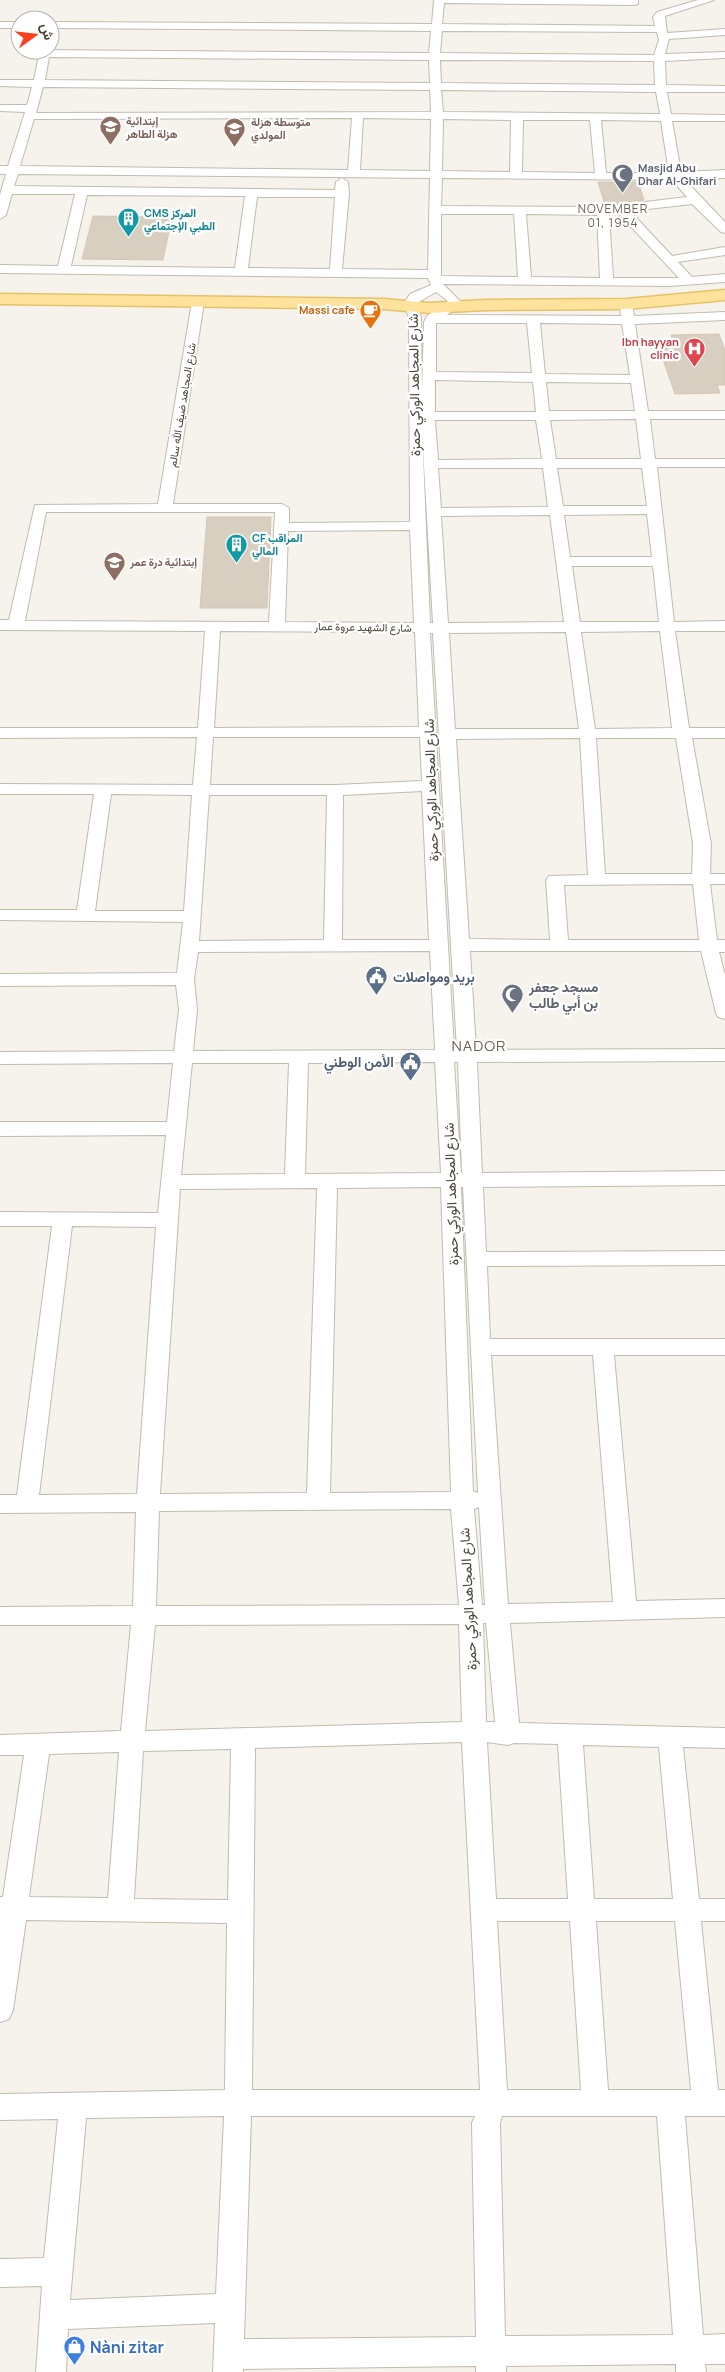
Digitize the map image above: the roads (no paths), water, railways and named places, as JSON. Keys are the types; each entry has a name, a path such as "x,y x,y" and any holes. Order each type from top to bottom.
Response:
{"main road":[{"path":"441,288 498,298 585,298 725,287"},
{"path":"441,288 628,312 725,295"},
{"path":"0,291 415,301"},
{"path":"0,299 384,304 415,301"}],"street":[{"path":"439,0 438,29 434,56 437,115 435,210 441,288"},
{"path":"446,0 576,13 663,33 725,32"},
{"path":"60,27 292,41 434,56 550,44 576,13 709,0"},
{"path":"644,7 658,17 663,33 659,58 661,88 676,177 695,200 719,216 725,229"},
{"path":"60,51 292,41 438,29 659,58 725,55"},
{"path":"550,44 558,102"},
{"path":"0,215 39,83 43,60"},
{"path":"0,83 39,83 326,100 358,114 517,116 558,102 661,88 725,89"},
{"path":"0,108 29,112 326,100 436,86 558,102 595,116 725,118"},
{"path":"354,172 358,114"},
{"path":"516,175 517,116"},
{"path":"595,116 602,177"},
{"path":"0,170 354,172 602,177 676,177 725,174"},
{"path":"336,272 343,194 341,173"},
{"path":"8,190 343,194"},
{"path":"64,269 82,191"},
{"path":"241,271 251,194"},
{"path":"435,210 603,212 695,200"},
{"path":"622,210 689,281"},
{"path":"520,211 525,281"},
{"path":"603,212 607,282"},
{"path":"669,260 725,251"},
{"path":"0,268 336,272 441,288 525,281 689,281 725,278"},
{"name":"شارع المجاهد الوركي حمزة","path":"441,288 415,301 414,463 437,945 451,1180 462,1499 471,1613 474,1732 494,2102"},
{"name":"شارع المجاهد الوركي حمزة","path":"441,288 430,325 428,416 467,1054 480,1348 508,1735"},
{"name":"شارع المجاهد ضيف الله سالم","path":"166,508 198,302"},
{"path":"628,312 649,464 678,723 684,734 702,844 700,879 717,946 725,1013"},
{"path":"432,319 533,320 628,312 725,316"},
{"path":"533,320 543,417 588,734 597,880"},
{"path":"429,376 638,379"},
{"path":"428,416 725,415"},
{"path":"431,464 725,463"},
{"path":"16,625 40,508 282,508 277,626"},
{"path":"434,512 654,510"},
{"path":"281,527 417,526"},
{"path":"564,561 659,562"},
{"name":"شارع الشهيد عروة عمار","path":"0,625 213,625 423,628 725,626"},
{"path":"120,1911 132,1740 144,1614 148,1503 167,1220 188,1010 185,979 190,947 207,733 213,625"},
{"path":"0,733 428,732"},
{"path":"448,734 725,733"},
{"path":"0,789 335,790 430,786"},
{"path":"85,916 103,790"},
{"path":"333,946 335,790"},
{"path":"559,946 555,880 725,879"},
{"path":"0,915 192,917"},
{"path":"190,947 437,945"},
{"path":"460,945 717,946"},
{"path":"0,980 185,979"},
{"path":"0,1058 467,1054 725,1055"},
{"path":"295,1180 299,1056"},
{"path":"0,1128 176,1128"},
{"path":"171,1182 725,1178"},
{"path":"318,1502 327,1180"},
{"path":"0,1219 167,1220"},
{"path":"27,1504 63,1219"},
{"path":"476,1259 725,1258"},
{"path":"603,1347 625,1610"},
{"path":"480,1348 725,1347"},
{"path":"0,1504 462,1499 491,1501"},
{"path":"0,1616 498,1614 725,1608"},
{"path":"0,1745 474,1732 508,1735 725,1738"},
{"path":"570,1736 595,2102"},
{"path":"0,2107 238,2103 715,2103 686,1910 670,1737"},
{"path":"243,1739 238,2103 228,2363 690,2360 725,2349"},
{"path":"0,2010 7,1908 38,1744"},
{"path":"7,1908 241,1912"},
{"path":"483,1910 725,1910"},
{"path":"491,2361 486,2123 494,2102"},
{"path":"670,2102 690,2360"},
{"path":"52,2372 57,2272 73,2107"},
{"path":"0,2273 57,2272"},
{"path":"56,2315 230,2308"}],"place":[{"name":"إبتدائية هزلة الطاهر","path":"110,146"},
{"name":"متوسطة هزلة المولدي","path":"235,147"},
{"name":"Masjid Abu Dhar Al-Ghifari","path":"622,193"},
{"name":"CMS المركز الطبي الإجتماعي","path":"128,238"},
{"name":"Massi cafe","path":"371,329"},
{"name":"Ibn hayyan clinic","path":"695,367"},
{"name":"CF المراقب المالي","path":"236,563"},
{"name":"إبتدائية درة عمر","path":"114,581"},
{"name":"بريد ومواصلات","path":"377,996"},
{"name":"مسجد جعفر بن أبي طالب","path":"513,1014"},
{"name":"الأمن الوطني","path":"410,1081"},
{"name":"Nàni zitar","path":"74,2366"}],"district":[{"name":"NOVEMBER 01, 1954","path":"613,216"},
{"name":"NADOR","path":"479,1046"}]}
